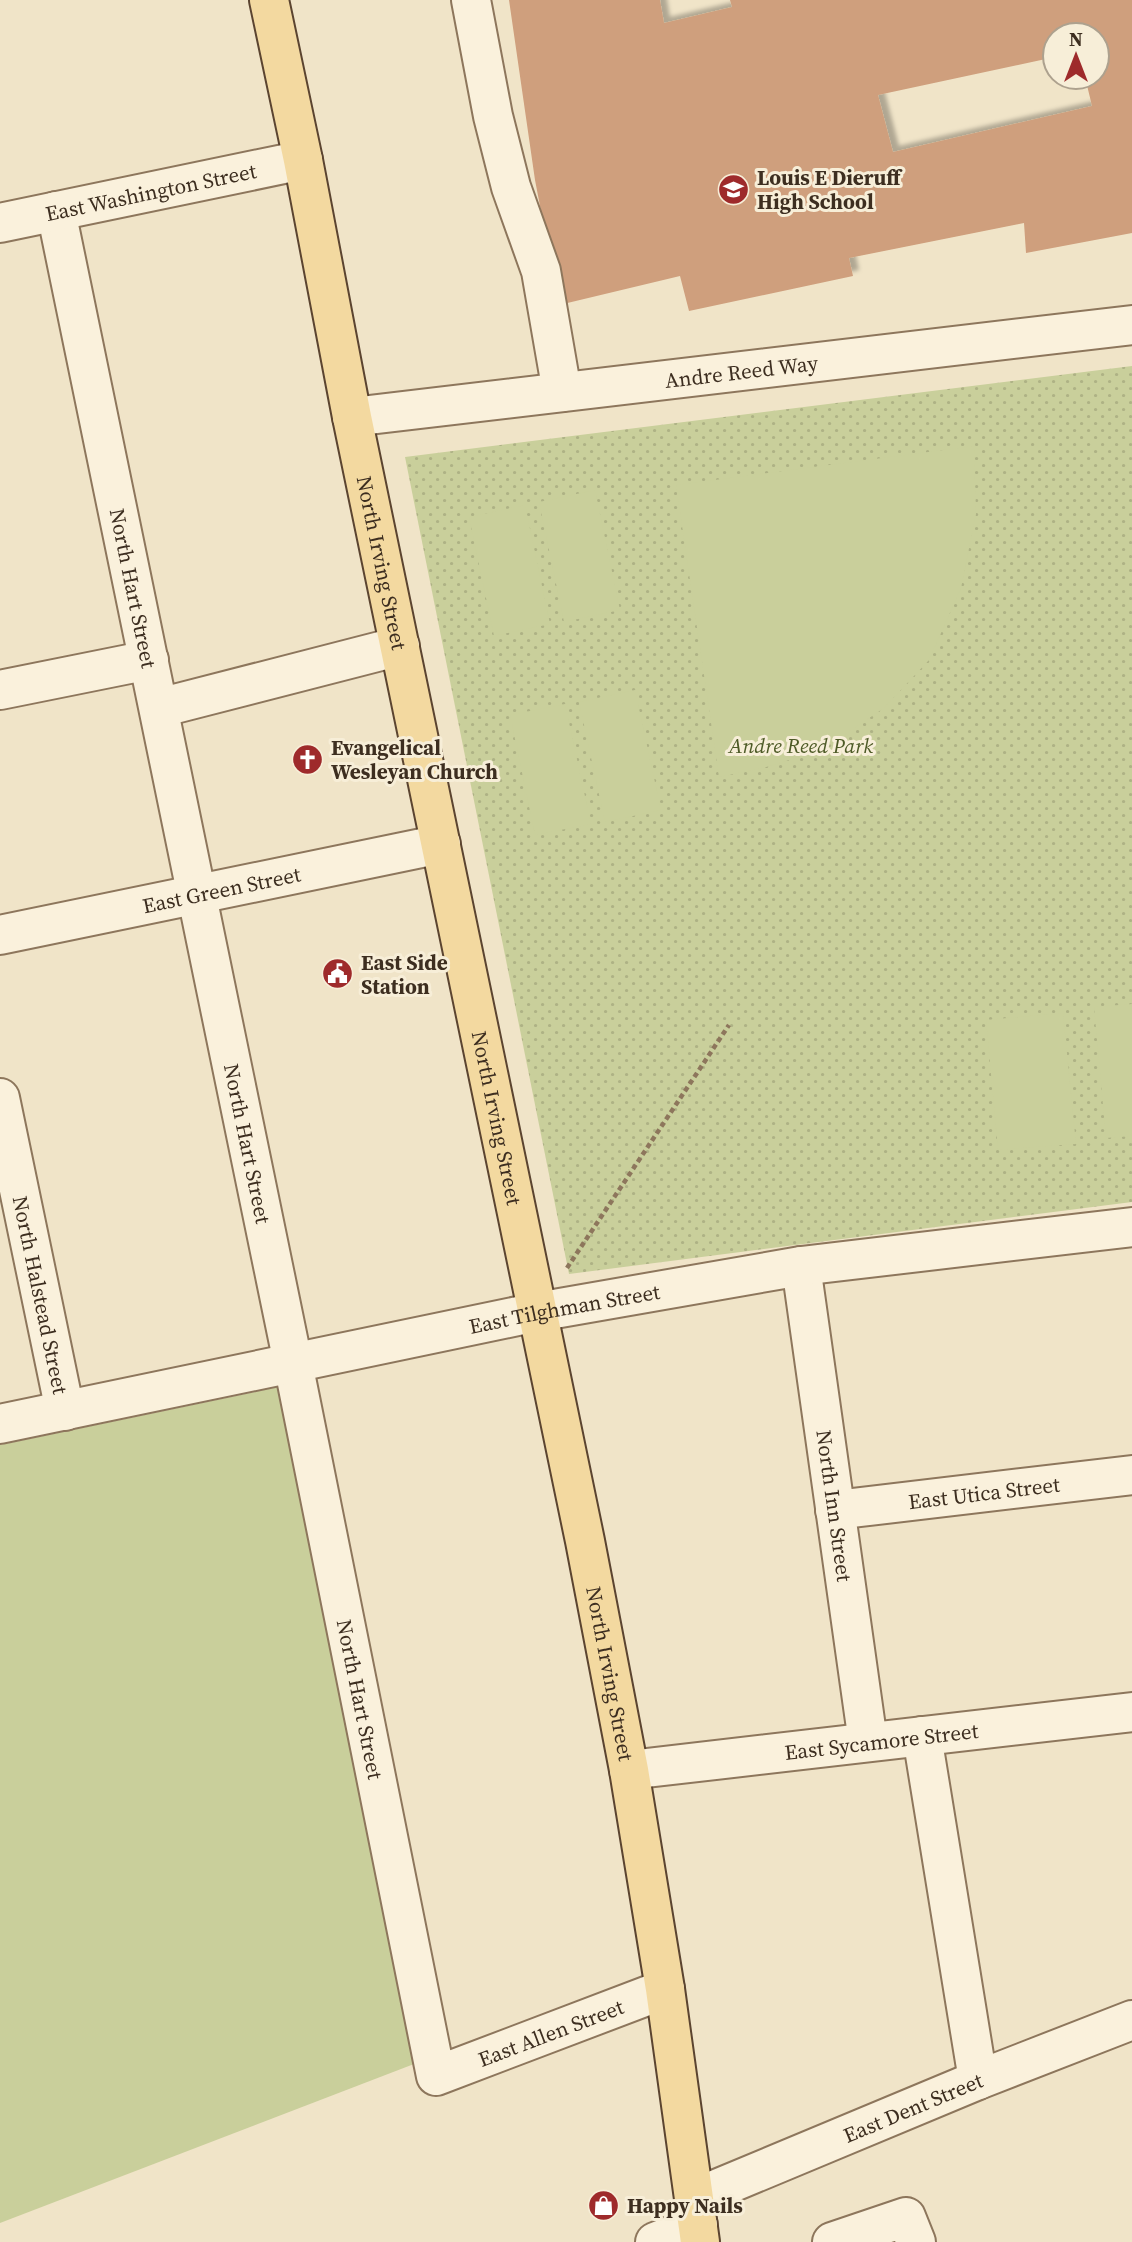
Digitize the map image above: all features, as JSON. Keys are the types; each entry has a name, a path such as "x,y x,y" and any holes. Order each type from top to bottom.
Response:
{"main road":[{"name":"North Irving Street","path":"269,0 303,160 352,417 585,1541 629,1770 665,1989 698,2222"}],"street":[{"path":"471,0 511,187 541,271 562,392"},
{"name":"East Washington Street","path":"0,223 303,160"},
{"name":"North Hart Street","path":"56,211 293,1363 436,2076"},
{"name":"Andre Reed Way","path":"352,417 1132,325"},
{"path":"159,708 400,646"},
{"path":"0,690 149,660"},
{"name":"East Green Street","path":"0,935 441,844"},
{"name":"North Halstead Street","path":"0,1098 65,1411"},
{"name":"East Tilghman Street","path":"0,1424 537,1312 802,1266 1132,1227"},
{"name":"North Inn Street","path":"802,1266 868,1742"},
{"name":"East Utica Street","path":"835,1510 1132,1475"},
{"name":"East Sycamore Street","path":"629,1770 1132,1712"},
{"path":"922,1736 978,2080"},
{"name":"East Allen Street","path":"436,2076 665,1989"},
{"name":"East Dent Street","path":"655,2242 978,2080 1132,2020"},
{"path":"838,2241 881,2234 905,2217 916,2242"}],"path":[{"path":"537,1312 729,1025"}],"green space":[{"name":"Andre Reed Park","path":"1132,366 1132,1202 569,1274 405,457"},
{"path":"974,446 976,514 961,588 929,660 884,708 822,750 763,768 719,777 676,485"},
{"path":"595,490 620,610 564,622 539,502"},
{"path":"525,505 550,624 494,636 469,517"},
{"path":"635,690 661,810 605,822 579,702"},
{"path":"565,704 591,824 535,835 510,715"},
{"path":"1132,1004 1132,1136 1106,1138 1094,1007"},
{"path":"1063,1013 1076,1144 998,1150 986,1020"},
{"path":"283,1386 414,2064 0,2223 0,1445"}],"building":[{"path":"509,0 660,0 664,23 732,7 730,0 1132,0 1132,233 1026,253 1024,223 849,258 853,276 689,311 680,276 559,305 535,180","holes":["1041,21 1111,21 1111,91 1088,91 1092,106 893,152 878,95 1041,60"]}],"place":[{"name":"Louis E Dieruff High School","path":"734,189"},
{"name":"Evangelical Wesleyan Church","path":"308,759"},
{"name":"East Side Station","path":"338,974"},
{"name":"Happy Nails","path":"604,2205"}]}
